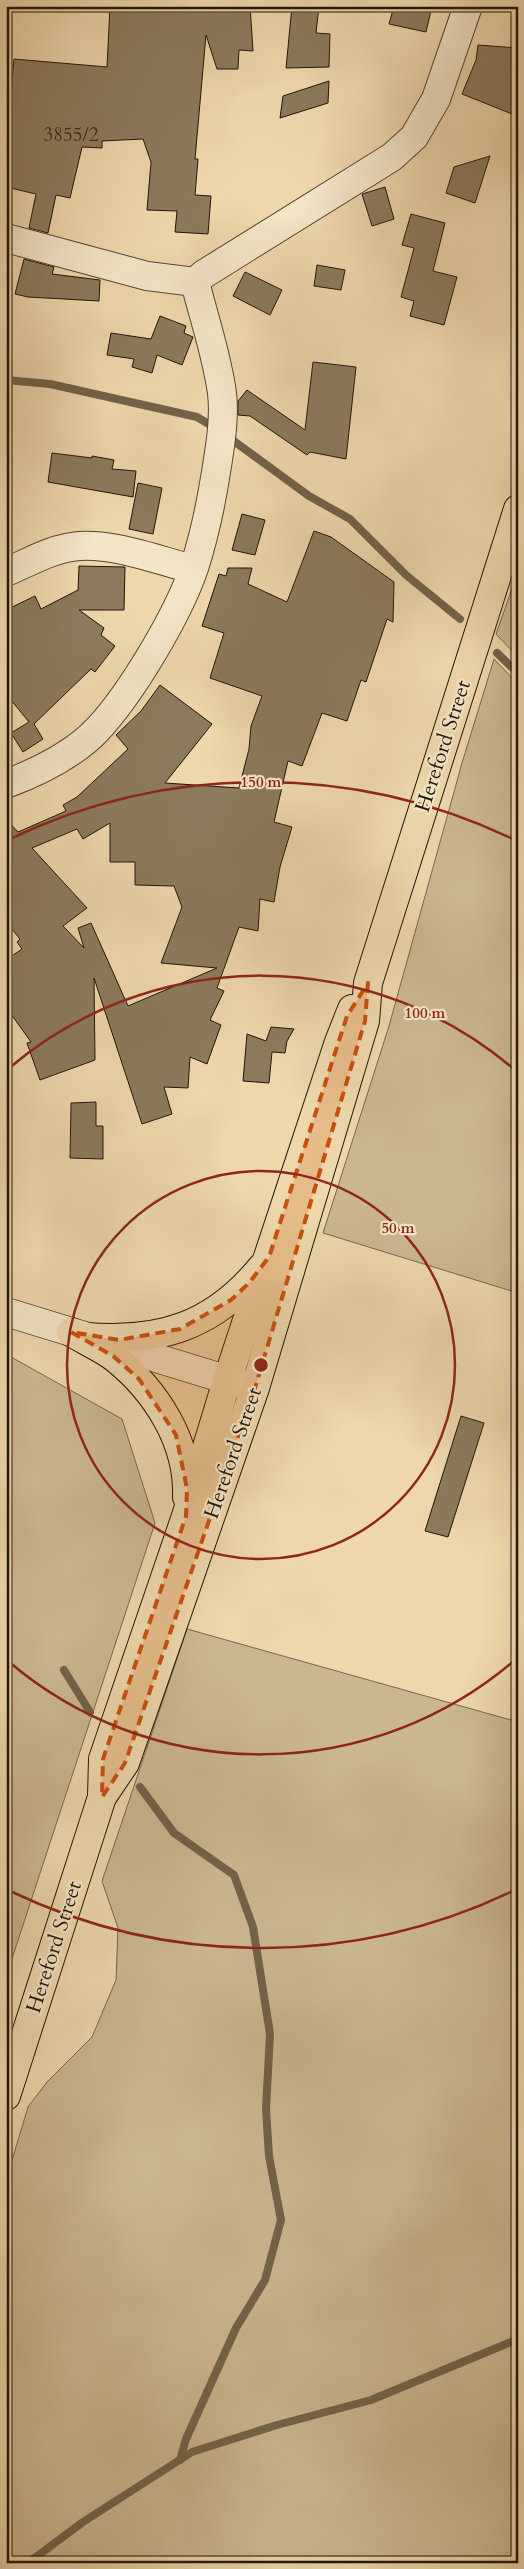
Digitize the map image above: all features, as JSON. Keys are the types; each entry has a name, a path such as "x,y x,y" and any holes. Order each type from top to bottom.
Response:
{"main road":[{"name":"Hereford Street","path":"102,1797 125,1763 256,1388 365,1021 368,983 518,509"},
{"name":"Hereford Street","path":"6,2096 102,1797 104,1758 186,1516 227,1381 347,1016 368,983"},
{"path":"78,1335 119,1340 154,1336 180,1330 206,1317 231,1300 249,1283 269,1257"},
{"path":"78,1335 113,1356 140,1380 160,1408 176,1435 183,1460 187,1489 186,1516"}],"street":[{"path":"6,238 147,276 195,282 204,274 392,157 414,137 436,99 468,6"},
{"path":"6,784 66,755 96,731 122,699 152,652 166,628 194,569 213,491 221,441 222,394 195,282"},
{"path":"6,572 55,551 80,546 106,548 194,569"},
{"path":"6,1312 227,1381 256,1388"}],"highlighted area":[{"path":"368,983 365,1021 255,1388 125,1763 102,1797 103,1759 186,1516 187,1489 176,1435 139,1379 113,1356 71,1332 119,1340 180,1329 231,1300 249,1283 269,1257 347,1016"}],"shaded area":[{"path":"518,572 518,657 496,634"},
{"path":"494,659 518,684 518,1293 323,1233 389,1026 462,763"},
{"path":"11,1357 122,1419 155,1523 6,1977 6,1358"},
{"path":"187,1629 518,1722 518,2563 6,2563 6,2180 28,2107 47,2082 92,2037 116,1980 118,1928 102,1881"}],"building":[{"path":"110,6 250,6 253,51 239,50 238,69 217,69 206,35 195,159 198,159 195,195 211,196 208,234 175,232 177,211 147,210 151,162 143,139 102,141 102,148 82,147 70,198 56,195 48,233 29,228 36,194 6,187 6,104 10,104 14,59 107,67"},
{"path":"292,6 319,6 316,33 330,34 329,67 286,68"},
{"path":"394,6 432,6 426,32 389,24"},
{"path":"478,45 518,48 518,100 512,114 462,94 476,60"},
{"path":"329,81 328,103 280,118 283,96"},
{"path":"490,156 475,203 446,193 454,167"},
{"path":"385,187 394,219 372,226 362,194"},
{"path":"411,214 445,223 433,271 457,277 444,325 410,316 414,301 401,297 414,248 402,245"},
{"path":"24,259 54,267 52,274 100,280 99,301 28,297 15,294"},
{"path":"317,265 345,270 341,290 314,286"},
{"path":"245,272 282,290 270,315 233,296"},
{"path":"160,316 186,326 184,333 193,337 182,365 157,355 152,373 132,367 134,359 107,355 111,333 151,339"},
{"path":"313,362 356,367 346,459 310,452 307,455 250,416 238,415 238,401 247,390 305,430"},
{"path":"52,453 92,458 92,456 114,460 112,469 136,471 133,497 48,482"},
{"path":"138,483 162,488 153,534 129,529"},
{"path":"242,514 265,520 255,555 232,550"},
{"path":"314,531 331,537 394,582 393,622 387,619 366,682 361,680 347,721 322,713 302,766 288,761 274,822 292,827 280,867 274,902 260,899 258,931 239,927 217,988 224,991 210,1020 221,1025 207,1064 190,1057 188,1088 164,1087 172,1114 142,1124 94,978 95,1060 40,1080 27,1043 31,1042 6,1007 6,960 22,949 17,942 20,939 6,922 6,819 18,832 66,811 63,805 77,797 128,749 116,735 141,711 160,685 212,724 165,783 239,788 249,749 251,726 262,696 210,678 224,633 202,626 219,574 226,576 228,568 252,568 248,584 287,602","holes":["110,823 110,862 135,862 135,885 174,886 182,907 161,963 217,968 128,1006 91,923 78,928 84,948 63,926 87,908 32,848 77,829 83,839"]},
{"path":"79,566 125,567 124,610 79,610 104,628 101,635 115,646 95,672 91,669 34,724 43,739 23,752 11,733 29,722 6,694 6,610 35,596 41,609 78,590"},
{"path":"271,1027 294,1029 287,1041 285,1053 272,1052 269,1083 243,1081 247,1034 266,1041"},
{"path":"96,1102 96,1126 103,1126 103,1159 70,1158 71,1103"},
{"path":"461,1416 484,1423 448,1537 425,1531"}],"waterway":[{"path":"6,380 50,384 197,417 217,429"},
{"path":"227,436 309,496 350,519 406,575 460,619"},
{"path":"497,653 518,673"},
{"path":"64,1670 90,1712"},
{"path":"140,1787 174,1833 234,1875 253,1927 270,2034 266,2109 269,2156 281,2220 265,2280 236,2328 186,2439 180,2460"},
{"path":"28,2563 83,2522 192,2452 277,2425 371,2400 518,2339"}]}
